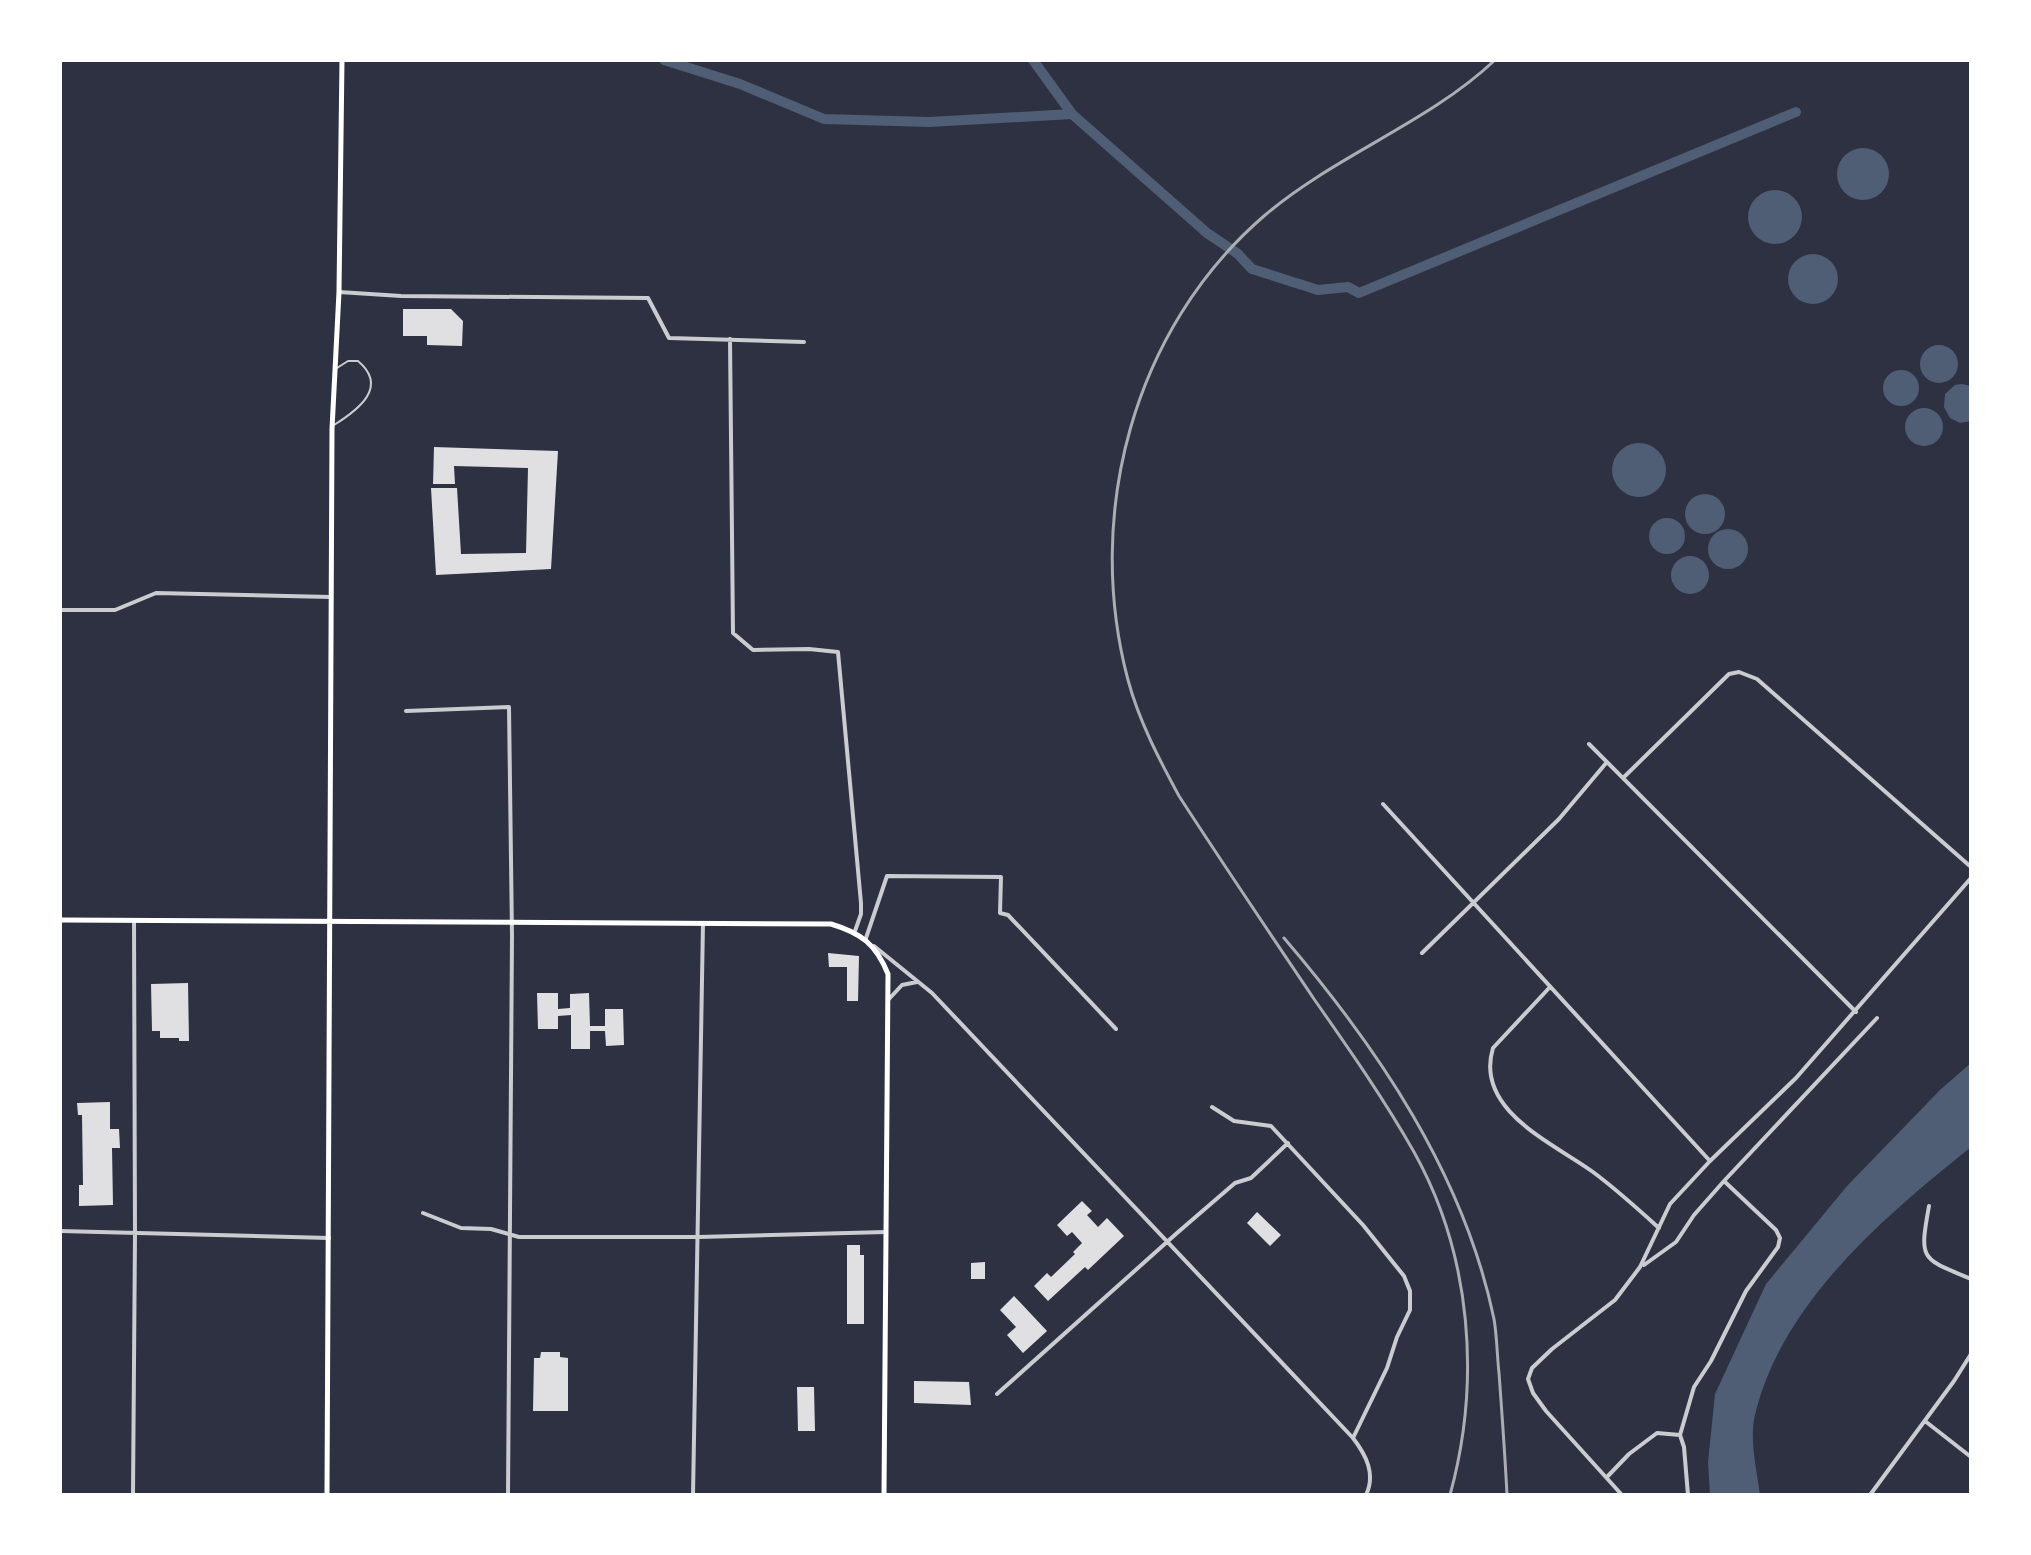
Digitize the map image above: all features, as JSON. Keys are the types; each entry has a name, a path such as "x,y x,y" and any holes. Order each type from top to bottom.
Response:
{"main road":[{"path":"327,1495 331,597 342,60"},
{"path":"60,920 831,924 855,931 866,938 874,946 888,974 889,999 884,1495"}],"street":[{"path":"339,292 401,296 648,298 669,338 804,342"},
{"path":"730,339 733,633 753,650 838,652 861,903 855,931"},
{"path":"60,610 115,610 156,593 331,597"},
{"path":"1623,778 1729,674 1739,672 1757,679 1971,867"},
{"path":"406,711 509,707 508,1495"},
{"path":"1589,744 1856,1012"},
{"path":"1422,953 1559,819 1607,762"},
{"path":"1383,804 1710,1161"},
{"path":"866,938 887,876 1001,877 1000,913 1008,915 1116,1029"},
{"path":"1622,1495 1533,1393 1528,1379 1534,1365 1615,1300 1640,1267 1670,1204 1796,1078 1971,878"},
{"path":"133,1495 134,920"},
{"path":"693,1495 703,923"},
{"path":"874,946 932,993 1353,1438 1367,1456 1370,1472 1366,1495"},
{"path":"889,999 902,985 917,982"},
{"path":"1550,987 1493,1048 1489,1060 1492,1080 1501,1100 1524,1126 1609,1184 1659,1228"},
{"path":"1640,1267 1676,1242 1694,1215 1724,1181 1877,1018"},
{"path":"1212,1107 1234,1121 1271,1126 1363,1225 1404,1276 1410,1291 1410,1310 1387,1368 1353,1438"},
{"path":"997,1394 1166,1242 1235,1183 1251,1178 1288,1143"},
{"path":"1688,1495 1680,1435 1694,1387 1711,1361 1746,1291 1778,1247 1780,1238 1776,1230 1724,1181"},
{"path":"1929,1206 1923,1237 1924,1254 1931,1262 1971,1279"},
{"path":"423,1213 461,1228 491,1229 519,1237 699,1237 886,1232"},
{"path":"60,1231 329,1238"},
{"path":"1870,1495 1971,1354"},
{"path":"1925,1421 1971,1457"},
{"path":"1607,1477 1629,1454 1657,1433 1680,1435"}],"lane":[{"path":"333,426 364,402 372,387 371,375 358,361 348,361 335,371"}],"water":[{"path":"1863,148 1881,156 1889,174 1881,192 1863,200 1845,192 1837,174 1845,156"},
{"path":"1775,190 1794,198 1802,217 1794,236 1775,244 1756,236 1748,217 1756,198"},
{"path":"1813,254 1831,261 1838,279 1831,297 1813,304 1795,297 1788,279 1795,261"},
{"path":"1939,345 1953,350 1958,364 1953,378 1939,383 1925,378 1920,364 1925,350"},
{"path":"1901,370 1914,375 1919,388 1914,401 1901,406 1888,401 1883,388 1888,375"},
{"path":"1955,385 1971,386 1971,421 1960,423 1950,418 1944,407 1945,394"},
{"path":"1924,408 1937,414 1943,427 1937,440 1924,446 1911,440 1905,427 1911,414"},
{"path":"1639,443 1658,451 1666,470 1658,489 1639,497 1620,489 1612,470 1620,451"},
{"path":"1705,494 1719,500 1725,514 1719,528 1705,534 1691,528 1685,514 1691,500"},
{"path":"1667,518 1679,524 1685,536 1679,548 1667,554 1655,548 1649,536 1655,524"},
{"path":"1728,529 1742,535 1748,549 1742,563 1728,569 1714,563 1708,549 1714,535"},
{"path":"1690,556 1703,562 1709,575 1703,588 1690,594 1677,588 1671,575 1677,562"},
{"path":"1971,1063 1971,1147 1872,1232 1841,1264 1788,1335 1769,1374 1753,1424 1760,1495 1710,1495 1708,1462 1715,1394 1766,1284 1847,1186 1941,1089"}],"building":[{"path":"403,309 451,309 463,321 462,346 427,345 427,336 403,336"},
{"path":"434,447 558,451 551,569 436,575 431,488 457,488 461,554 526,553 528,468 454,466 455,484 433,484"},
{"path":"828,953 859,956 858,1001 847,1001 847,967 829,967"},
{"path":"188,983 189,1041 160,1038 160,1031 152,1031 151,984"},
{"path":"537,993 558,993 558,1009 570,1008 570,994 589,993 590,1026 605,1026 605,1009 623,1009 624,1045 606,1046 605,1031 590,1031 590,1049 571,1049 571,1015 558,1016 558,1029 538,1029"},
{"path":"110,1102 110,1129 119,1129 120,1148 112,1148 113,1205 79,1206 79,1185 83,1185 82,1115 78,1115 77,1103"},
{"path":"1082,1201 1092,1211 1087,1215 1098,1227 1107,1218 1124,1236 1088,1270 1085,1267 1048,1301 1034,1286 1047,1273 1051,1277 1082,1243 1072,1232 1067,1236 1057,1225"},
{"path":"1257,1212 1281,1235 1270,1246 1247,1223"},
{"path":"847,1245 860,1245 860,1255 864,1255 864,1324 847,1324"},
{"path":"985,1262 985,1279 971,1279 971,1263"},
{"path":"1014,1296 1047,1331 1023,1353 1007,1335 1016,1327 1000,1310"},
{"path":"541,1352 560,1352 560,1357 568,1358 568,1411 533,1411 534,1358 540,1358"},
{"path":"914,1381 969,1382 971,1405 914,1403"},
{"path":"797,1387 814,1387 815,1431 798,1431"}],"waterway":[{"path":"664,60 740,84 824,119 929,122 1072,114"},
{"path":"1033,60 1072,114 1252,269 1318,290 1348,287 1359,293 1796,112"}],"railway":[{"path":"1450,1495 1460,1452 1468,1364 1459,1276 1433,1192 1403,1132 1179,796 1157,754 1128,680 1116,617 1112,554 1117,490 1130,428 1152,369 1181,313 1219,262 1264,216 1292,194 1440,103 1495,60"},
{"path":"1284,938 1384,1069 1439,1164 1462,1214 1494,1319 1507,1495"}]}
